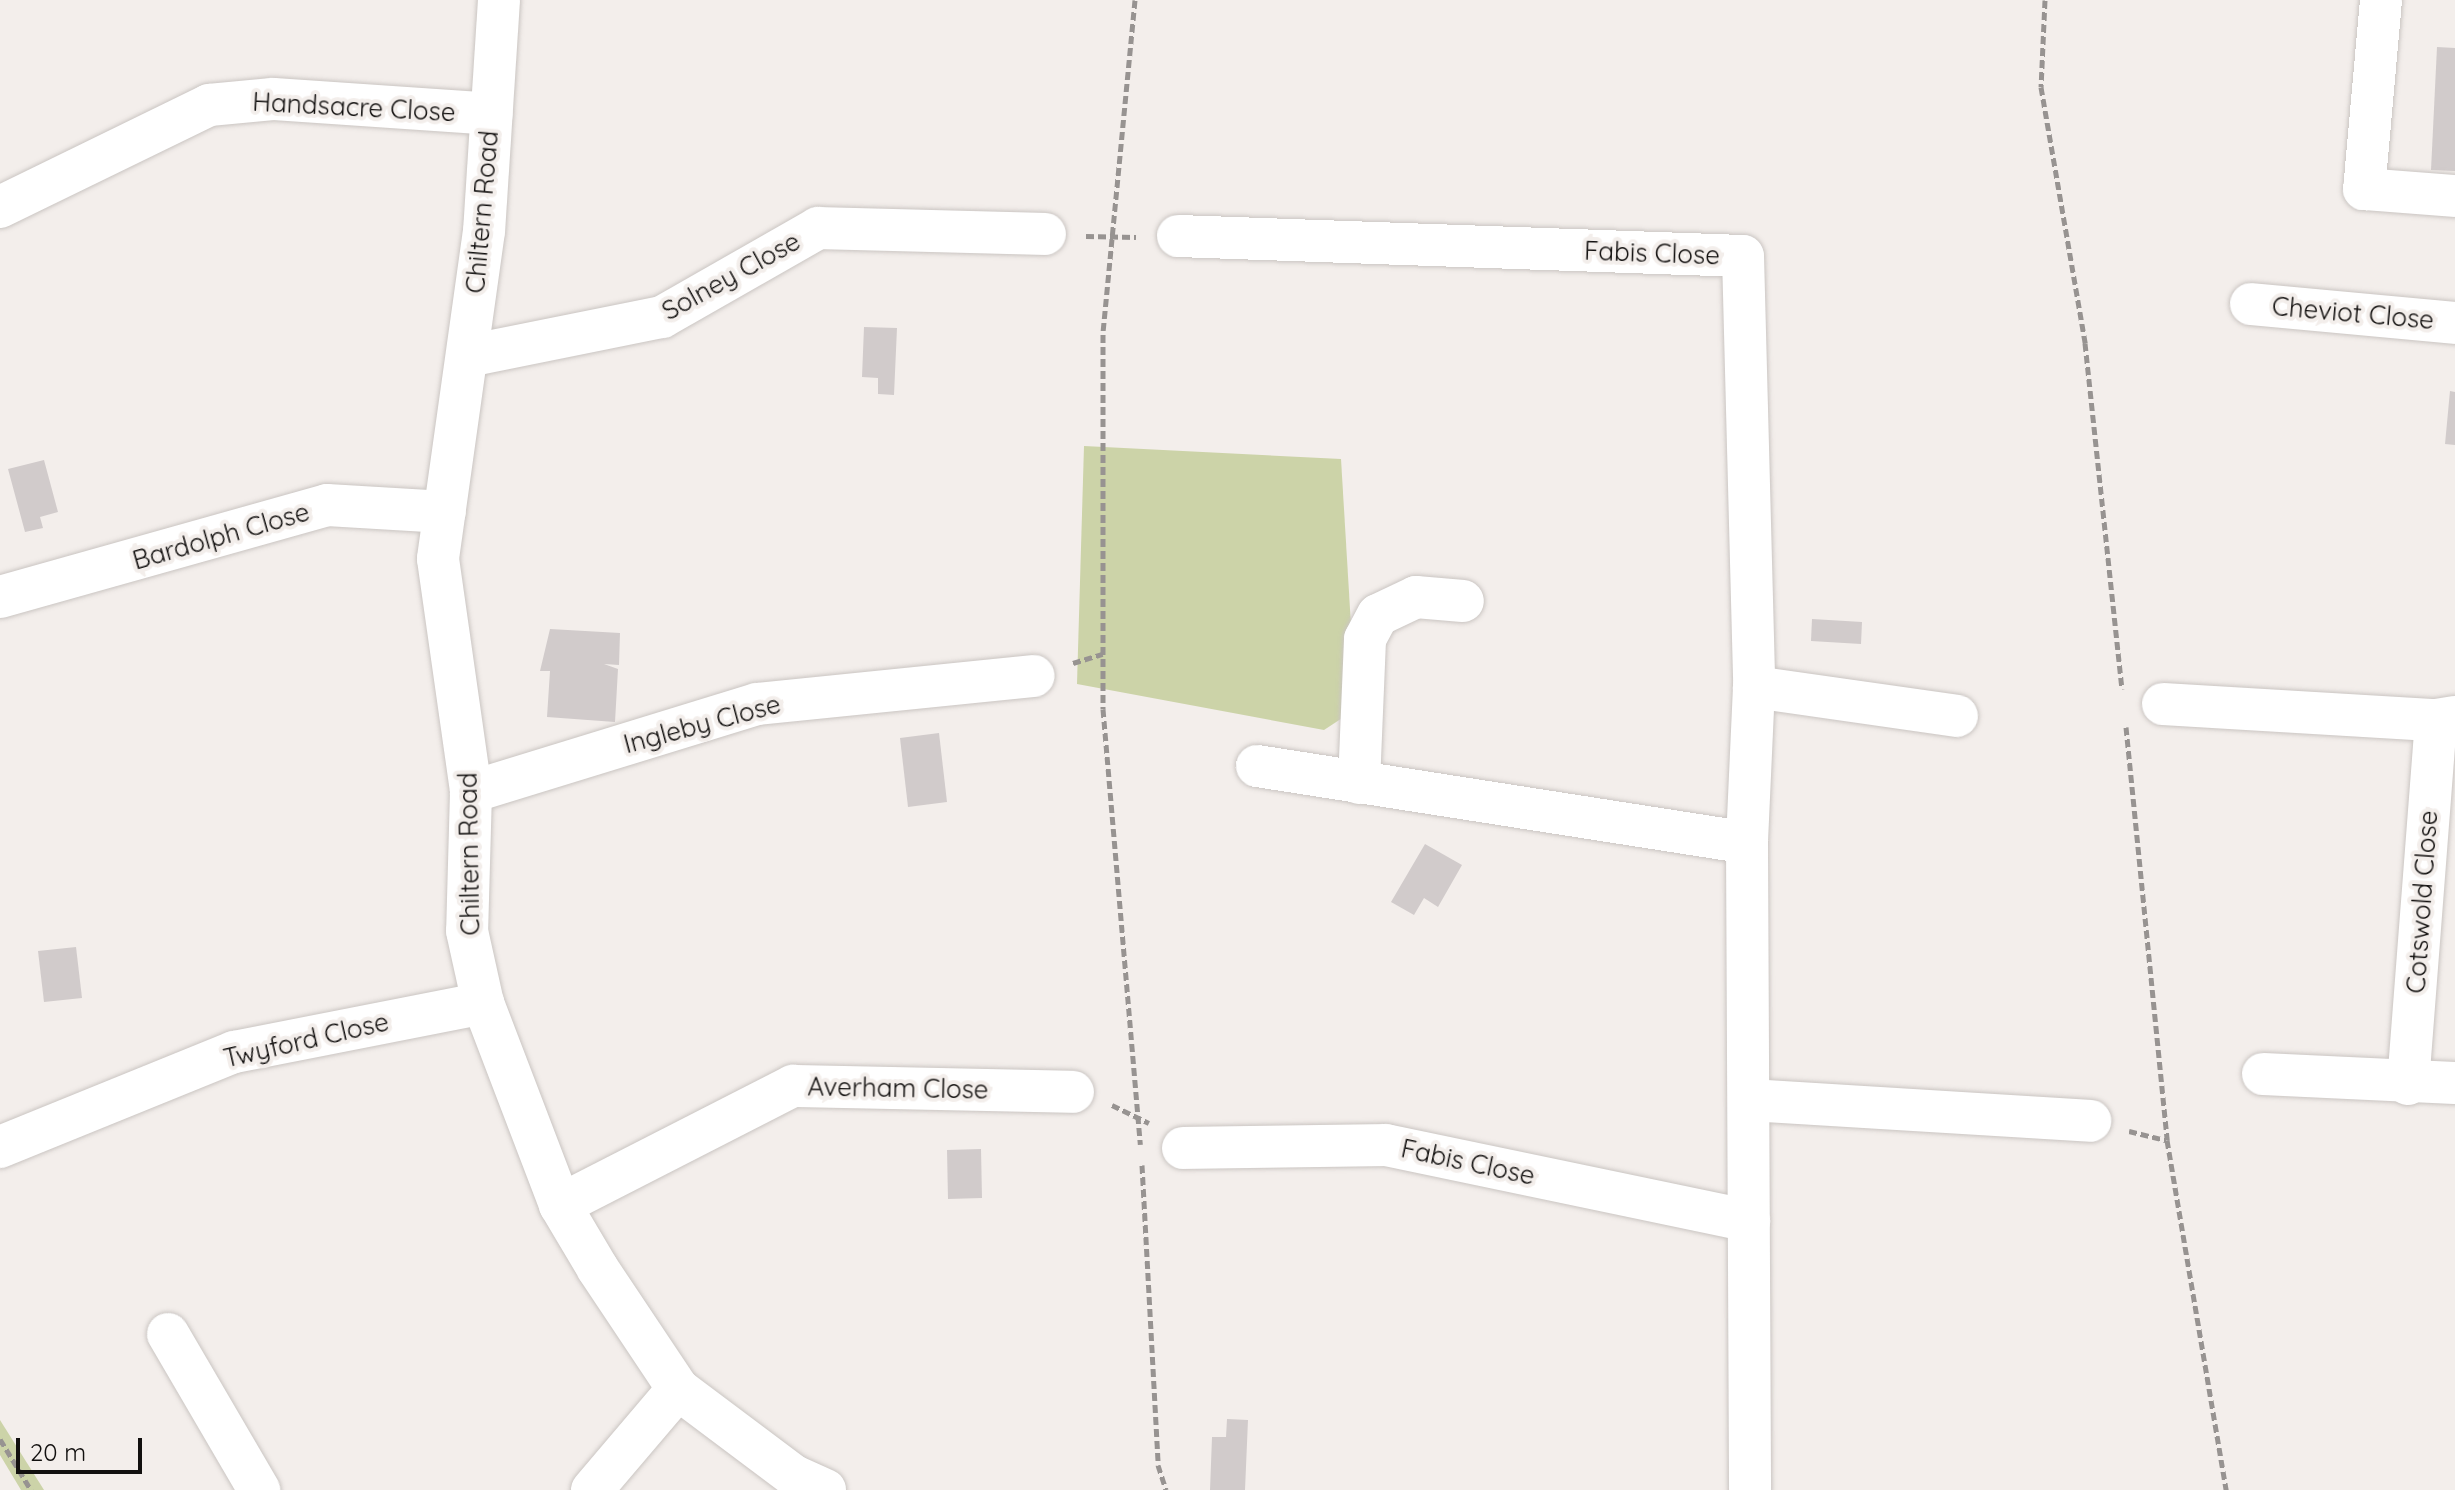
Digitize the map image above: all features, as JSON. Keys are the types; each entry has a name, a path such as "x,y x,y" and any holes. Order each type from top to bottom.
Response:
{"street":[{"name":"Chiltern Road","path":"499,0 468,356 438,559 471,792 467,931 483,1003 560,1205 678,1389 794,1476 825,1490"},
{"path":"2381,0 2364,189 2455,196"},
{"name":"Handsacre Close","path":"0,207 209,105 273,99 491,114"},
{"name":"Solney Close","path":"468,356 662,317 818,228 1045,234"},
{"name":"Fabis Close","path":"1178,236 1743,256 1754,687 1747,843 1750,1490"},
{"name":"Cheviot Close","path":"2251,304 2455,323"},
{"name":"Bardolph Close","path":"0,597 327,505 445,512"},
{"path":"1359,783 1365,639 1378,615 1416,597 1463,601"},
{"name":"Ingleby Close","path":"471,792 757,704 1034,676"},
{"path":"1754,687 1957,716"},
{"name":"Cotswold Close","path":"2137,709 2446,718 2408,1084"},
{"path":"1257,766 1747,843"},
{"name":"Twyford Close","path":"0,1147 234,1052 483,1003"},
{"path":"2263,1074 2408,1084 2455,1083"},
{"name":"Averham Close","path":"560,1205 793,1086 1073,1092"},
{"path":"1750,1100 2090,1121"},
{"name":"Fabis Close","path":"1183,1148 1386,1145 1749,1221"},
{"path":"168,1334 259,1490"},
{"path":"592,1490 678,1389"}],"path":[{"path":"1135,0 1103,334 1103,709 1136,1113 1158,1465 1166,1490"},
{"path":"2045,0 2041,87 2085,343 2137,709 2167,1140 2226,1490"},
{"path":"1045,234 1178,236"},
{"path":"1073,1092 1136,1113 1183,1148"},
{"path":"0,1439 31,1490"}],"green space":[{"path":"1084,446 1341,459 1356,709 1324,730 1077,684"},
{"path":"0,1420 44,1490 21,1490 0,1455"}],"building":[{"path":"2437,47 2455,48 2455,171 2431,170"},
{"path":"864,327 897,328 894,395 878,394 878,378 862,377"},
{"path":"2450,391 2455,392 2455,445 2445,444"},
{"path":"44,460 58,512 40,517 43,528 25,532 8,469"},
{"path":"1812,619 1862,622 1861,644 1811,641"},
{"path":"550,629 620,633 619,665 604,664 618,669 615,722 547,717 550,671 540,671"},
{"path":"939,733 947,802 908,807 900,738"},
{"path":"1425,844 1462,865 1438,907 1424,898 1414,915 1391,902"},
{"path":"76,947 82,998 44,1002 38,951"},
{"path":"981,1149 982,1198 948,1199 947,1150"},
{"path":"1227,1419 1248,1420 1245,1490 1210,1490 1212,1437 1226,1437"}]}
